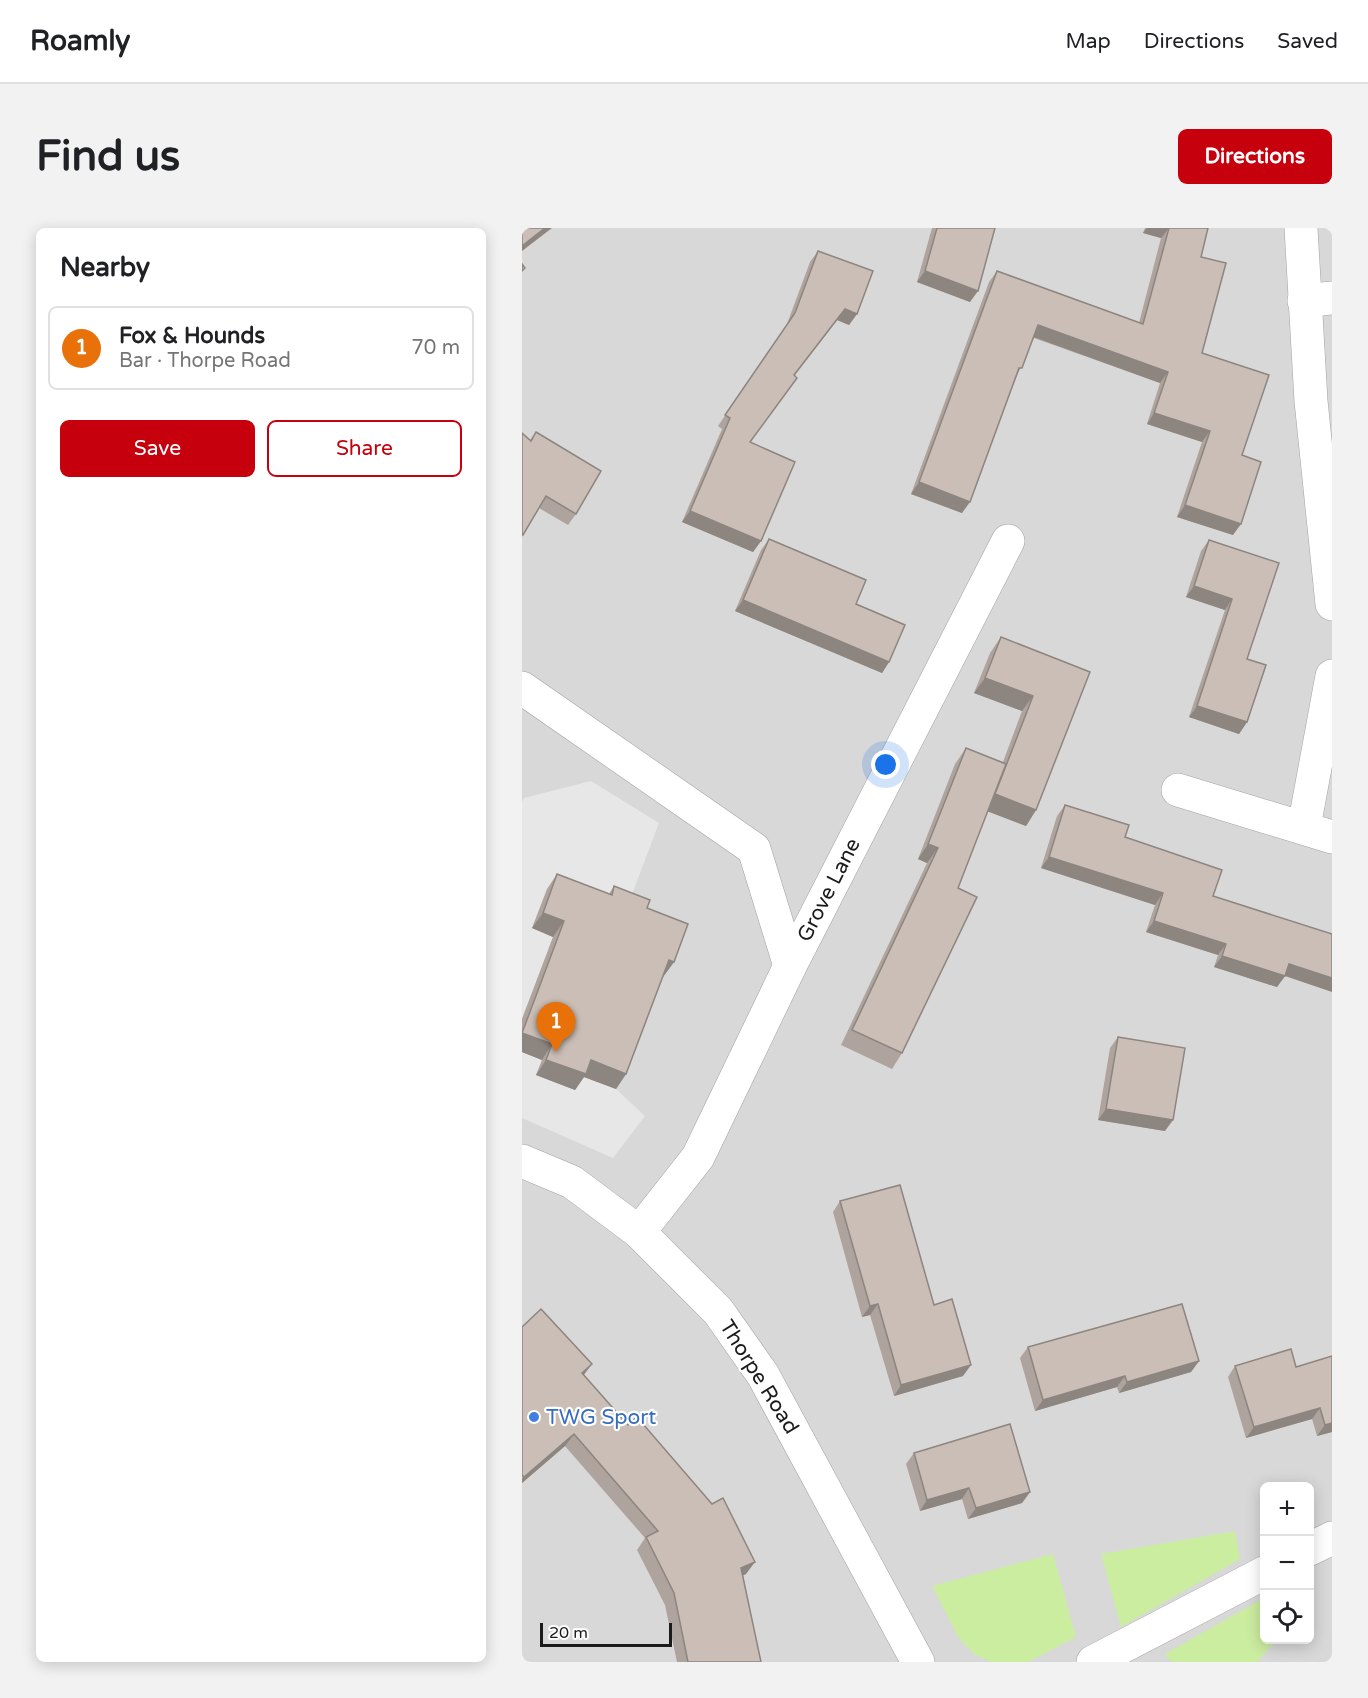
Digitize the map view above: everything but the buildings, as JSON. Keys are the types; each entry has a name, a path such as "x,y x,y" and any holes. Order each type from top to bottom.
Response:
{"street":[{"path":"1301,228 1318,299 1311,401 1332,604"},
{"name":"Grove Lane","path":"639,1232 698,1157 790,966 1008,541"},
{"path":"1178,790 1318,832 1332,676"},
{"path":"522,688 754,849 790,966"},
{"name":"Thorpe Road","path":"522,1161 572,1182 639,1232 718,1311 763,1375 918,1662"},
{"path":"1314,1547 1332,1538"},
{"path":"1093,1662 1260,1575"}],"shaded area":[{"path":"522,228 1332,228 1332,1662 522,1662"},
{"path":"591,781 659,823 626,910 553,937 522,1019 522,802 524,798"},
{"path":"522,1052 542,1060 536,1075 581,1075 616,1089 645,1116 613,1158 522,1118"}],"green space":[{"path":"1235,1531 1240,1559 1121,1627 1101,1554"},
{"path":"1053,1554 1076,1637 1028,1662 991,1662 974,1654 958,1637 932,1586"},
{"path":"1260,1600 1260,1644 1273,1644 1257,1662 1172,1662 1165,1654"}],"place":[{"name":"Fox & Hounds","path":"556,1052"},
{"name":"TWG Sport","path":"534,1417"}]}
